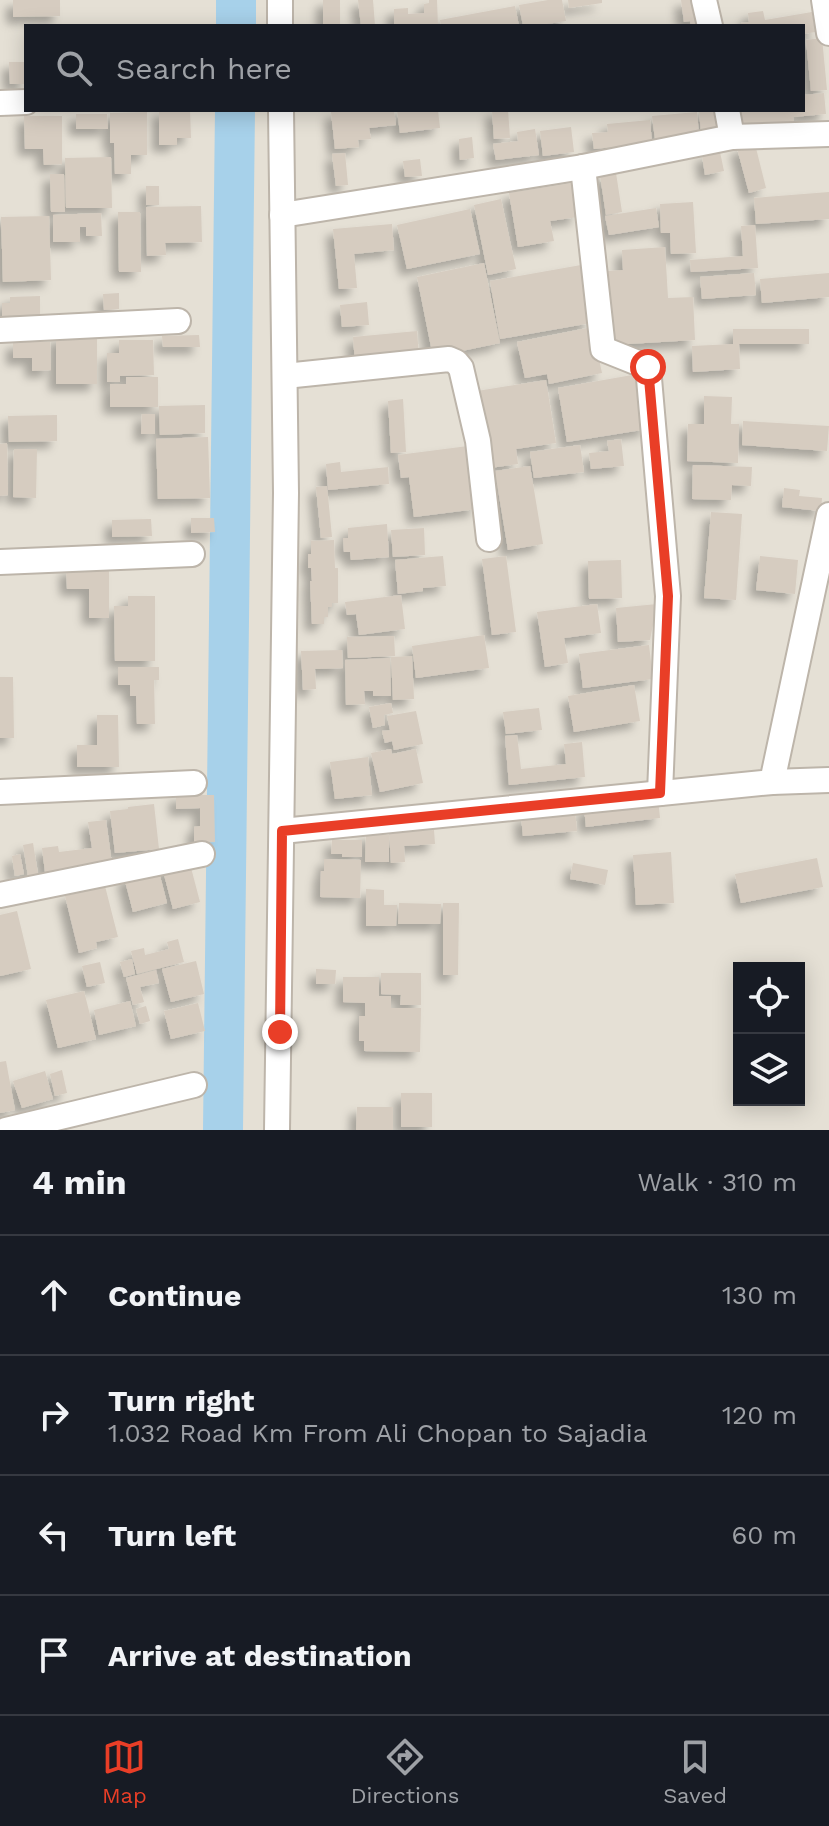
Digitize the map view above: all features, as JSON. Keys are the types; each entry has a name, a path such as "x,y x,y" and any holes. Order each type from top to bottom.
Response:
{"street":[{"path":"280,0 280,24"},
{"path":"704,0 710,24"},
{"path":"824,0 829,33"},
{"path":"0,103 24,102"},
{"path":"277,1130 286,493 281,112"},
{"path":"727,112 732,137"},
{"path":"282,215 583,167 732,137 829,134"},
{"path":"583,167 603,349 648,367 668,596 660,793"},
{"path":"0,330 178,321"},
{"path":"285,376 449,359 456,362 461,368 478,441 489,539"},
{"path":"772,782 829,515"},
{"path":"0,562 192,554"},
{"path":"282,831 772,782 829,780"},
{"path":"0,792 194,783"},
{"path":"0,895 202,854"},
{"path":"6,1130 194,1085"}],"shaded area":[{"path":"0,0 829,0 829,1130 0,1130"}],"building":[{"path":"13,0 60,0 60,16 13,17"},
{"path":"323,0 340,0 340,24 323,24"},
{"path":"358,0 373,0 375,24 361,24"},
{"path":"429,0 437,0 438,24 394,24 394,9 408,8 408,14 424,13 424,4"},
{"path":"562,0 566,21 523,24 519,5"},
{"path":"568,0 602,0 602,3 569,8"},
{"path":"681,0 700,0 704,24 684,22"},
{"path":"515,6 519,24 441,24 440,20"},
{"path":"763,11 765,20 812,12 815,32 805,34 805,24 741,24 749,22 748,13"},
{"path":"822,38 827,90 811,91 806,40"},
{"path":"9,62 24,62 24,84 10,84"},
{"path":"824,93 826,114 793,117 794,123 738,127 736,112 805,112 805,95"},
{"path":"147,112 147,155 131,155 131,174 115,174 114,143 110,143 110,113"},
{"path":"159,112 190,112 191,138 177,138 177,145 159,145"},
{"path":"331,112 394,112 396,125 369,128 371,139 358,140 359,147 335,149"},
{"path":"397,112 438,112 440,128 400,133"},
{"path":"492,112 508,112 510,138 494,139"},
{"path":"697,112 699,135 655,139 652,116"},
{"path":"699,112 720,112 722,131 701,133"},
{"path":"76,114 107,114 108,129 76,129"},
{"path":"24,116 62,116 62,164 44,165 43,149 25,149"},
{"path":"650,120 652,143 594,149 592,133 608,132 607,124"},
{"path":"571,127 574,152 543,156 540,131"},
{"path":"535,129 539,155 496,160 493,144 518,141 517,132"},
{"path":"472,137 474,158 460,160 459,139"},
{"path":"755,144 766,188 749,193 737,148"},
{"path":"720,152 724,171 705,175 702,155"},
{"path":"345,153 348,185 336,186 332,154"},
{"path":"111,157 112,208 66,208 65,158"},
{"path":"420,159 422,176 405,177 403,161"},
{"path":"616,173 622,212 606,215 600,175"},
{"path":"50,174 64,174 65,212 51,212"},
{"path":"572,183 578,217 550,221 554,241 518,247 509,193"},
{"path":"146,186 159,186 159,205 146,205"},
{"path":"829,192 829,219 756,224 754,198"},
{"path":"501,199 516,269 488,275 474,205"},
{"path":"693,202 696,253 671,254 670,233 661,233 660,204"},
{"path":"201,206 202,242 165,243 166,255 147,256 146,207"},
{"path":"656,208 659,227 609,235 605,216"},
{"path":"470,209 480,254 407,269 397,225"},
{"path":"118,212 140,212 141,272 119,272"},
{"path":"101,213 102,236 86,236 86,227 80,227 80,242 53,242 53,215"},
{"path":"49,216 51,280 3,282 1,217"},
{"path":"392,224 394,250 354,254 357,288 339,289 333,229"},
{"path":"755,225 758,268 691,272 690,260 743,256 741,226"},
{"path":"665,247 668,298 693,297 695,340 611,345 608,271 623,270 622,250"},
{"path":"484,263 500,343 433,357 417,277"},
{"path":"581,265 591,323 500,339 490,281"},
{"path":"754,273 756,295 702,299 700,277"},
{"path":"829,273 829,297 762,303 760,279"},
{"path":"119,293 119,309 104,310 103,294"},
{"path":"40,296 40,315 2,316 2,303 10,303 10,297"},
{"path":"367,302 369,325 342,327 340,305"},
{"path":"592,327 602,373 549,384 547,374 525,378 517,342"},
{"path":"733,329 809,329 809,344 739,344 740,369 693,372 692,346 733,344"},
{"path":"417,331 419,357 355,363 353,337"},
{"path":"199,335 200,347 163,347 162,336"},
{"path":"56,336 97,336 97,384 56,384"},
{"path":"119,340 153,340 154,375 120,376 120,382 107,382 107,353 119,353"},
{"path":"13,342 50,342 51,370 32,371 32,358 13,358"},
{"path":"638,374 648,429 567,442 558,388"},
{"path":"126,377 158,377 158,407 110,407 110,384 126,384"},
{"path":"546,380 556,443 516,449 518,464 490,468 477,391"},
{"path":"704,396 732,397 731,424 739,424 738,463 687,461 688,424 704,424"},
{"path":"403,399 406,452 391,453 388,401"},
{"path":"205,405 205,433 160,435 159,406"},
{"path":"142,414 155,414 155,434 141,434"},
{"path":"57,415 57,441 9,442 8,416"},
{"path":"743,421 829,426 827,451 742,445"},
{"path":"208,437 210,498 158,499 156,439"},
{"path":"621,439 624,466 591,469 589,453 609,451 607,441"},
{"path":"7,443 8,495 0,496 0,444"},
{"path":"580,445 584,472 534,478 530,452"},
{"path":"468,446 477,509 414,517 409,477 401,478 398,455"},
{"path":"14,449 37,449 36,498 13,497"},
{"path":"340,462 341,472 388,467 389,484 328,490 326,464"},
{"path":"693,465 752,467 751,486 732,485 731,500 692,499"},
{"path":"530,466 543,544 508,550 495,471"},
{"path":"327,486 332,537 321,538 316,487"},
{"path":"784,488 800,490 799,496 822,498 821,511 782,507"},
{"path":"711,512 742,514 736,600 704,598"},
{"path":"191,518 214,518 215,532 191,533"},
{"path":"151,519 152,536 112,537 112,520"},
{"path":"387,524 389,557 351,560 350,552 344,552 343,538 348,538 348,528"},
{"path":"424,528 425,555 393,557 391,530"},
{"path":"334,540 338,603 328,607 324,624 312,624 312,581 311,568 308,568 311,541"},
{"path":"443,556 446,586 398,594 395,560"},
{"path":"506,556 516,632 492,635 482,559"},
{"path":"760,556 798,560 795,594 756,590"},
{"path":"621,560 622,598 589,599 588,561"},
{"path":"109,567 109,618 89,618 89,589 67,589 66,568"},
{"path":"401,595 405,629 359,635 356,614 347,615 345,602"},
{"path":"128,596 155,596 155,661 115,661 114,606 128,606"},
{"path":"597,604 601,633 564,638 568,663 545,667 537,612"},
{"path":"657,604 650,640 618,642 616,608"},
{"path":"484,635 489,668 416,678 412,646"},
{"path":"394,636 395,656 348,658 347,637"},
{"path":"649,645 653,679 583,688 579,654"},
{"path":"342,650 343,668 315,669 316,689 303,690 301,651"},
{"path":"412,656 414,699 393,700 391,657"},
{"path":"390,658 391,696 373,696 373,691 364,691 365,704 346,705 345,660"},
{"path":"118,667 159,667 159,680 154,680 155,724 137,724 136,696 130,696 130,685 118,685"},
{"path":"0,677 13,677 14,738 0,738"},
{"path":"634,685 640,721 574,732 568,696"},
{"path":"391,703 393,713 384,715 385,725 373,728 369,707"},
{"path":"539,708 542,730 506,734 503,712"},
{"path":"416,711 423,744 394,750 392,741 385,743 382,731 390,730 387,716"},
{"path":"97,715 118,715 119,767 77,767 77,745 97,745"},
{"path":"517,735 521,769 566,764 564,744 582,742 585,777 509,785 505,736"},
{"path":"391,749 392,754 416,749 423,783 380,792 371,753"},
{"path":"368,757 372,795 335,799 330,762"},
{"path":"176,795 214,795 215,842 194,843 194,827 200,826 200,808 176,809"},
{"path":"658,799 660,818 586,827 584,807"},
{"path":"154,804 159,849 115,853 110,811"},
{"path":"575,811 577,831 523,836 521,816"},
{"path":"106,820 112,864 45,872 42,848 58,846 59,852 92,848 88,822"},
{"path":"434,830 435,844 404,846 405,862 391,863 389,833"},
{"path":"366,834 389,835 389,862 365,862"},
{"path":"332,840 362,840 362,857 331,854"},
{"path":"33,843 38,874 28,876 23,845"},
{"path":"671,852 674,903 636,905 633,855"},
{"path":"20,854 24,874 15,876 12,856"},
{"path":"817,858 823,887 741,903 735,874"},
{"path":"324,859 361,860 360,898 320,897"},
{"path":"189,860 200,902 173,909 162,867"},
{"path":"573,863 608,870 605,885 570,879"},
{"path":"158,868 167,903 133,912 124,877"},
{"path":"105,886 118,937 96,942 97,948 79,953 65,896"},
{"path":"366,889 384,890 384,905 397,905 396,926 366,926"},
{"path":"399,903 441,904 440,924 398,924"},
{"path":"443,903 459,903 458,975 443,975"},
{"path":"17,911 31,969 0,976 0,915"},
{"path":"178,939 184,962 137,974 131,951 144,948 145,955 169,949 167,942"},
{"path":"132,959 135,974 124,977 120,962"},
{"path":"196,961 204,994 171,1002 162,969"},
{"path":"100,962 105,983 87,987 82,966"},
{"path":"316,969 336,970 335,984 316,984"},
{"path":"156,970 159,983 140,987 144,1002 133,1005 126,978"},
{"path":"381,973 421,973 421,1005 400,1005 401,995 381,994"},
{"path":"343,977 379,977 379,996 391,996 391,1008 421,1008 420,1052 364,1051 364,1041 359,1041 359,1016 365,1016 365,1003 343,1002"},
{"path":"84,991 96,1039 58,1048 46,1000"},
{"path":"130,1001 136,1026 99,1035 94,1010"},
{"path":"198,1003 205,1031 171,1039 164,1011"},
{"path":"146,1006 150,1021 140,1024 136,1009"},
{"path":"6,1061 15,1110 0,1113 0,1062"},
{"path":"62,1070 67,1093 55,1096 50,1074"},
{"path":"45,1071 53,1099 22,1108 13,1081"},
{"path":"401,1093 432,1093 432,1127 401,1127"},
{"path":"357,1107 393,1107 393,1130 356,1130"}],"waterway":[{"path":"236,0 236,24"},
{"path":"223,1130 235,112"}],"route":[{"path":"280,1032 282,831 660,793 668,596 648,367"}]}
